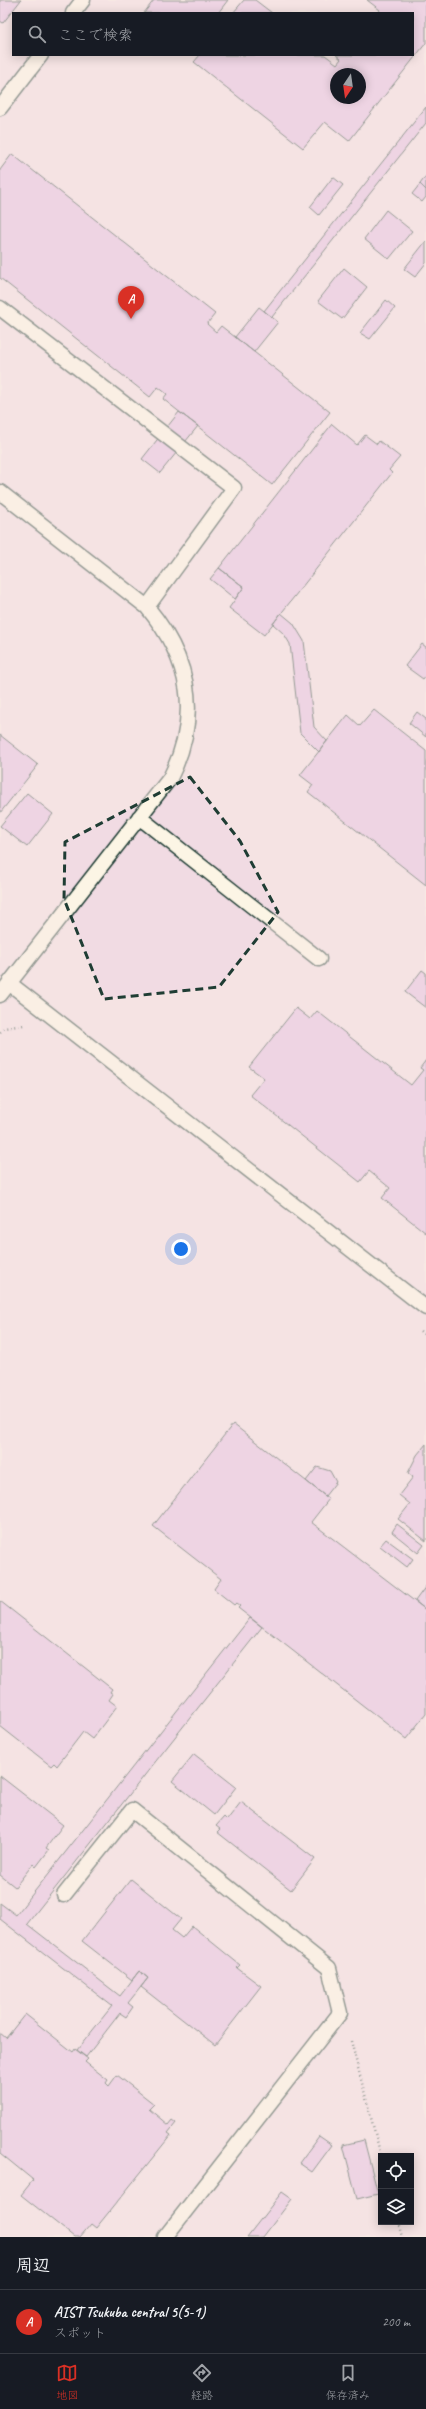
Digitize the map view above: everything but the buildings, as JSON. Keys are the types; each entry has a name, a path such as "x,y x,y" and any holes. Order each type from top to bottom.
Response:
{"lane":[{"path":"74,12 83,0"},
{"path":"0,108 40,56"},
{"path":"0,308 234,488 147,607"},
{"path":"0,492 147,607 162,625 179,661 189,696 188,725 181,755 170,778 0,995"},
{"path":"139,818 319,959"},
{"path":"9,983 426,1308"},
{"path":"64,1895 132,1810 329,1968 340,2013 165,2237"}],"path":[{"path":"351,2041 380,2153"},
{"path":"399,2225 402,2237"}],"highlighted area":[{"path":"190,777 240,841 278,912 219,987 104,999 64,899 65,842"}],"shaded area":[{"path":"0,0 426,0 426,2237 0,2237"}],"place":[{"name":"AIST Tsukuba central 5(5-1)","path":"131,319"}]}
